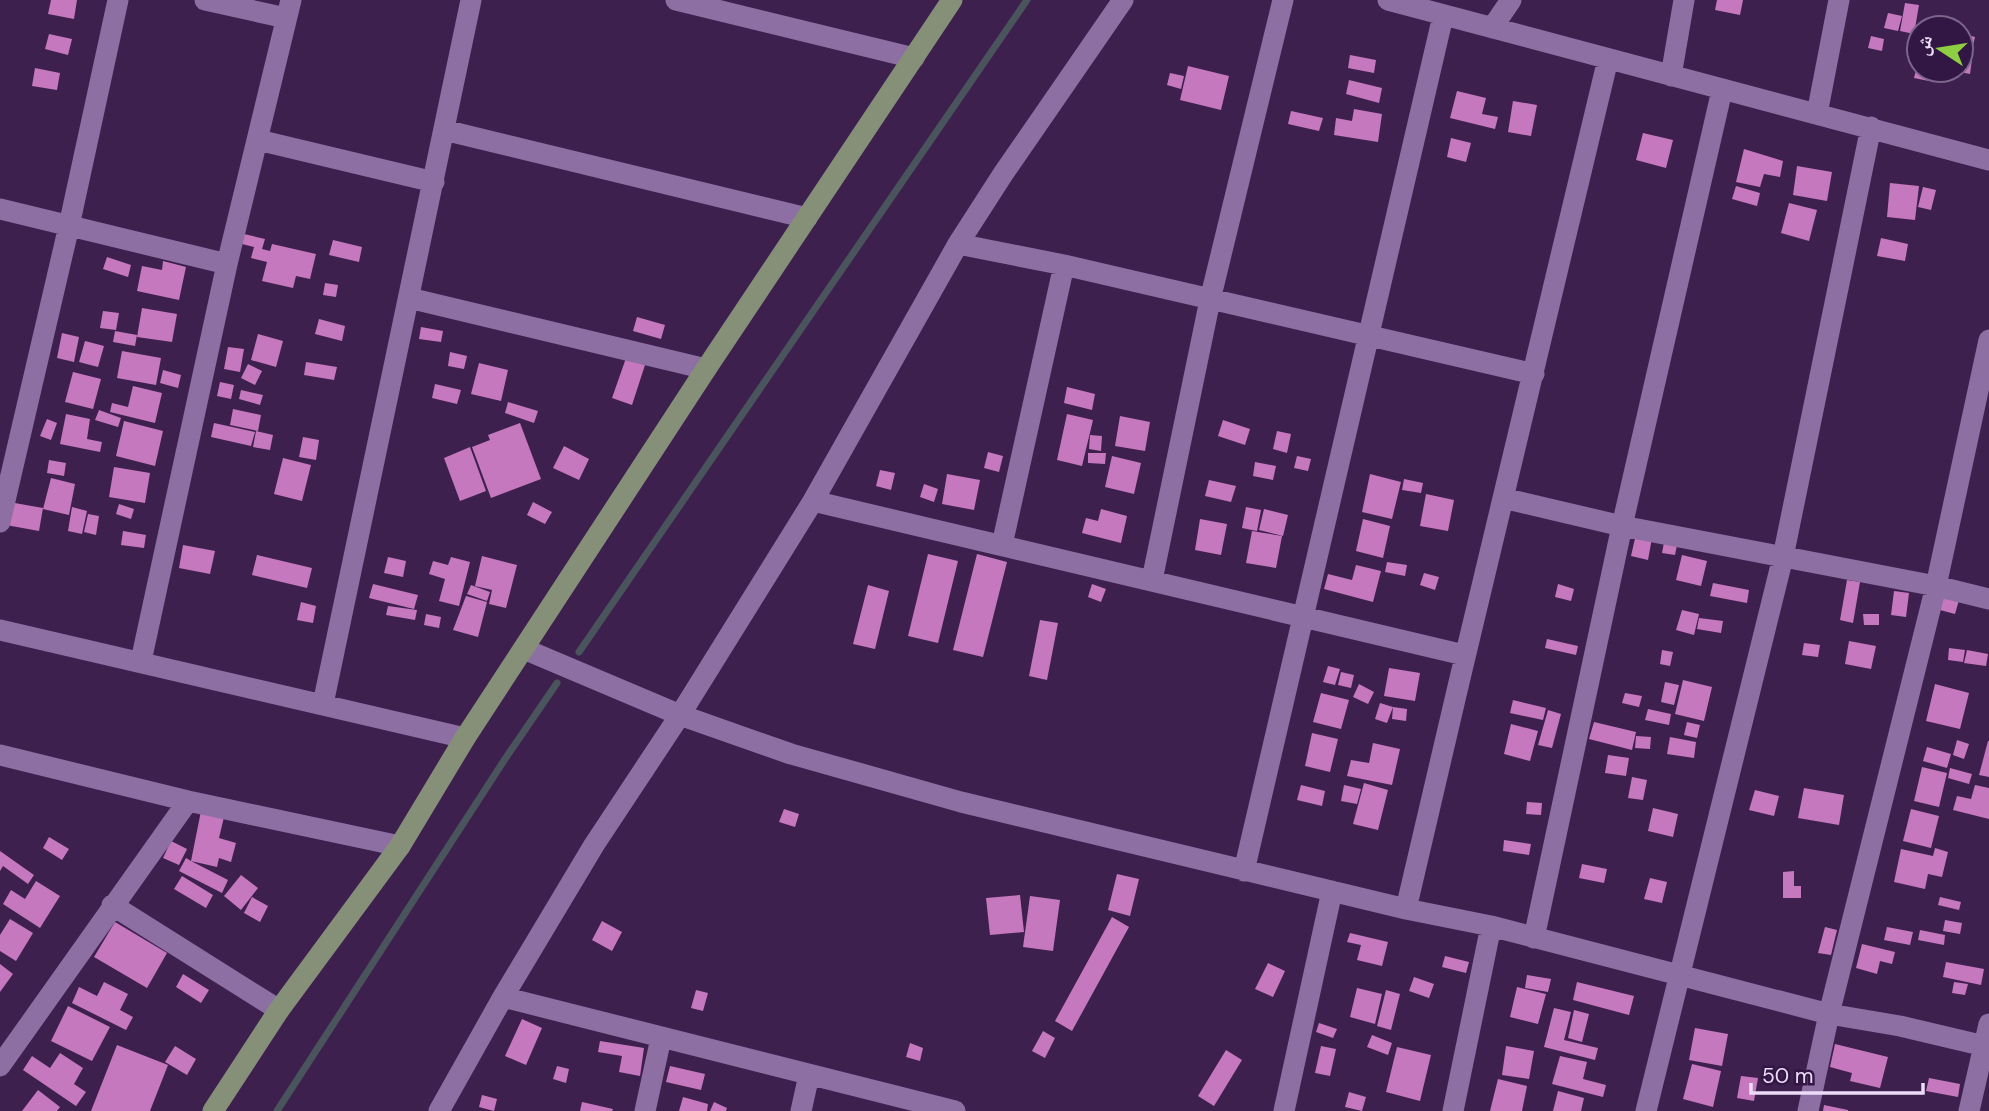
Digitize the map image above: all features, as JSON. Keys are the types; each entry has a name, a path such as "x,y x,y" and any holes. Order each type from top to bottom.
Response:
{"main road":[{"path":"213,1111 279,1010 400,846 465,738 952,0"}],"street":[{"path":"0,522 118,0"},
{"path":"141,661 227,264 289,9 205,0"},
{"path":"323,704 471,0"},
{"path":"676,0 914,58"},
{"path":"439,1111 594,845 680,715 813,501 958,244 1123,0"},
{"path":"1152,580 1210,300 1283,0"},
{"path":"1391,0 1989,160"},
{"path":"1492,27 1511,0"},
{"path":"1671,76 1684,0"},
{"path":"1817,114 1839,0"},
{"path":"1244,871 1443,16"},
{"path":"1406,909 1464,655 1534,374 1608,58"},
{"path":"1534,938 1622,526 1722,89"},
{"path":"1646,1111 1783,557 1871,127"},
{"path":"444,130 807,218"},
{"path":"258,140 434,182"},
{"path":"0,209 227,264"},
{"path":"958,244 1064,264 1534,374"},
{"path":"1002,545 1064,264"},
{"path":"409,298 706,369"},
{"path":"1808,1111 1829,1014 1936,586 1989,340"},
{"path":"1503,498 1622,526 1936,586 1989,599"},
{"path":"813,501 1464,655"},
{"path":"0,631 141,661 465,738"},
{"path":"524,649 680,715 791,754 961,802 1406,909 1491,926 1829,1014 1900,1026 1986,1046"},
{"path":"1,758 400,846"},
{"path":"0,1066 188,801"},
{"path":"1283,1111 1332,891"},
{"path":"112,905 279,1010"},
{"path":"1453,1111 1491,926"},
{"path":"503,997 955,1111"},
{"path":"1969,1111 1989,1024"},
{"path":"645,1111 661,1038"},
{"path":"801,1111 809,1075"}],"building":[{"path":"51,0 77,0 74,19 48,14"},
{"path":"1717,0 1743,0 1740,15 1715,10"},
{"path":"1905,3 1919,5 1917,14 1905,14 1905,32 1900,31"},
{"path":"1888,13 1902,16 1898,31 1884,28"},
{"path":"49,34 72,39 68,55 45,49"},
{"path":"1871,36 1884,39 1882,51 1868,48"},
{"path":"1350,55 1376,60 1374,73 1348,68"},
{"path":"1188,66 1229,76 1221,110 1180,100"},
{"path":"35,68 60,73 57,90 32,86"},
{"path":"1170,73 1184,76 1181,89 1167,85"},
{"path":"1349,80 1382,88 1379,103 1346,94"},
{"path":"1457,91 1486,98 1482,114 1498,117 1495,129 1450,118"},
{"path":"1513,101 1537,105 1531,136 1508,132"},
{"path":"1354,109 1382,114 1378,142 1334,135 1336,118 1352,121"},
{"path":"1291,111 1323,118 1319,131 1288,124"},
{"path":"1643,133 1673,140 1666,168 1636,160"},
{"path":"1451,138 1471,143 1466,162 1447,157"},
{"path":"1744,149 1783,161 1780,177 1764,174 1760,187 1736,182"},
{"path":"1797,166 1832,172 1827,201 1793,195"},
{"path":"1890,183 1919,186 1915,220 1887,217"},
{"path":"1736,186 1760,193 1757,206 1732,199"},
{"path":"1923,187 1936,190 1931,210 1918,207"},
{"path":"1789,203 1817,210 1809,241 1781,233"},
{"path":"244,234 265,239 262,249 270,251 272,244 316,254 310,279 296,276 293,288 262,281 267,262 251,258 254,247 242,244"},
{"path":"1881,238 1908,244 1905,261 1877,256"},
{"path":"333,240 362,247 359,262 329,255"},
{"path":"107,257 131,265 128,277 103,269"},
{"path":"163,261 186,267 179,300 137,291 142,266 162,270"},
{"path":"325,283 338,285 336,297 323,295"},
{"path":"142,308 177,314 172,342 137,337"},
{"path":"103,311 119,313 116,330 100,328"},
{"path":"637,317 665,325 661,339 633,331"},
{"path":"319,319 345,326 342,341 315,334"},
{"path":"421,327 443,331 441,342 419,339"},
{"path":"115,331 137,335 135,346 113,342"},
{"path":"62,333 79,337 74,362 57,358"},
{"path":"258,334 283,341 276,367 251,360"},
{"path":"85,341 104,346 98,367 79,362"},
{"path":"228,347 244,349 240,372 224,369"},
{"path":"122,351 161,358 156,385 117,378"},
{"path":"450,352 467,356 464,369 448,366"},
{"path":"626,358 645,365 632,405 612,398"},
{"path":"306,362 337,367 334,380 304,375"},
{"path":"479,363 508,370 501,401 471,394"},
{"path":"248,364 262,371 255,385 241,378"},
{"path":"163,370 181,375 178,388 160,383"},
{"path":"73,372 101,379 93,409 65,402"},
{"path":"220,382 234,385 231,399 217,396"},
{"path":"435,384 461,390 457,404 432,398"},
{"path":"133,386 162,393 155,423 110,412 112,403 128,407"},
{"path":"1067,387 1095,394 1092,410 1064,403"},
{"path":"241,390 263,395 260,405 239,399"},
{"path":"508,402 538,411 534,423 505,413"},
{"path":"233,409 261,415 258,431 230,425"},
{"path":"99,410 121,418 118,427 95,420"},
{"path":"66,414 90,419 87,439 102,442 100,452 60,444"},
{"path":"1067,414 1093,420 1082,466 1057,460"},
{"path":"1120,416 1150,422 1145,451 1115,446"},
{"path":"47,419 57,423 51,440 40,436"},
{"path":"1223,420 1250,429 1245,445 1218,436"},
{"path":"124,421 163,431 155,466 116,456"},
{"path":"214,423 255,432 251,446 211,437"},
{"path":"520,423 541,479 491,498 472,447 490,440 488,435"},
{"path":"256,431 273,435 270,450 253,447"},
{"path":"1277,431 1291,434 1287,453 1273,449"},
{"path":"1090,435 1102,436 1101,451 1089,449"},
{"path":"303,437 319,440 316,460 299,457"},
{"path":"564,446 589,459 579,480 553,468"},
{"path":"470,447 486,491 460,501 444,458"},
{"path":"988,452 1003,456 999,472 984,468"},
{"path":"1088,453 1106,453 1105,464 1088,463"},
{"path":"1112,456 1141,463 1134,494 1105,487"},
{"path":"1297,456 1311,459 1308,471 1294,468"},
{"path":"283,458 311,465 302,501 274,494"},
{"path":"49,460 66,463 64,476 47,473"},
{"path":"1255,462 1276,466 1273,480 1253,476"},
{"path":"114,467 150,473 145,503 109,497"},
{"path":"880,470 895,473 891,490 876,486"},
{"path":"947,474 980,480 974,510 942,504"},
{"path":"1370,474 1401,482 1392,519 1362,512"},
{"path":"51,478 75,484 69,515 43,509"},
{"path":"1404,479 1423,483 1421,493 1402,490"},
{"path":"1209,480 1236,486 1231,502 1205,496"},
{"path":"924,484 938,489 934,502 920,497"},
{"path":"1426,494 1454,500 1448,531 1420,526"},
{"path":"9,502 43,508 39,531 6,525"},
{"path":"533,502 552,512 545,524 527,515"},
{"path":"119,504 134,509 131,519 116,514"},
{"path":"72,507 87,511 82,534 68,531"},
{"path":"1246,507 1261,510 1257,531 1242,528"},
{"path":"1101,509 1127,516 1121,543 1082,533 1086,518 1098,521"},
{"path":"1264,509 1288,515 1283,536 1259,530"},
{"path":"88,514 99,516 96,535 84,532"},
{"path":"1200,519 1227,524 1221,555 1195,550"},
{"path":"1363,519 1390,526 1383,558 1356,551"},
{"path":"123,531 146,535 144,548 121,545"},
{"path":"1252,531 1282,536 1276,568 1246,563"},
{"path":"1636,534 1652,538 1648,560 1631,556"},
{"path":"1665,537 1678,540 1675,555 1662,553"},
{"path":"183,545 215,551 210,574 179,568"},
{"path":"928,554 958,561 938,643 908,636"},
{"path":"977,554 1007,562 983,657 953,650"},
{"path":"257,555 312,568 307,588 252,575"},
{"path":"1682,555 1707,561 1701,586 1676,580"},
{"path":"482,556 517,565 506,608 489,604 492,590 475,586"},
{"path":"388,557 406,561 403,577 384,573"},
{"path":"451,557 470,562 459,606 439,601 445,579 429,574 433,561 448,565"},
{"path":"1387,562 1407,565 1405,576 1385,572"},
{"path":"1356,565 1381,571 1373,602 1324,589 1328,574 1352,580"},
{"path":"1424,573 1439,577 1435,590 1420,585"},
{"path":"1847,580 1860,582 1853,623 1840,620"},
{"path":"1713,583 1749,590 1747,603 1710,596"},
{"path":"373,584 418,595 414,609 369,598"},
{"path":"1092,584 1106,589 1101,602 1088,597"},
{"path":"1558,584 1574,589 1571,601 1555,597"},
{"path":"471,585 490,592 487,601 467,594"},
{"path":"868,585 889,591 875,649 853,644"},
{"path":"1894,591 1909,593 1906,617 1891,615"},
{"path":"466,596 487,602 478,637 453,630"},
{"path":"1944,596 1959,600 1955,614 1940,610"},
{"path":"301,602 316,606 313,623 297,620"},
{"path":"388,606 417,610 415,620 386,615"},
{"path":"1682,610 1699,614 1694,635 1676,630"},
{"path":"426,614 441,617 439,628 424,625"},
{"path":"1863,614 1879,614 1879,625 1864,625"},
{"path":"1699,618 1723,621 1721,633 1697,629"},
{"path":"1040,620 1058,623 1047,680 1029,676"},
{"path":"1547,639 1578,646 1576,655 1545,648"},
{"path":"1849,641 1876,646 1871,669 1845,664"},
{"path":"1804,643 1820,645 1818,657 1802,655"},
{"path":"1949,648 1965,650 1963,662 1948,660"},
{"path":"1662,650 1673,652 1670,666 1660,664"},
{"path":"1967,650 1988,654 1986,666 1964,663"},
{"path":"1328,666 1340,669 1335,685 1323,682"},
{"path":"1389,668 1420,673 1415,701 1384,696"},
{"path":"1341,672 1354,675 1351,688 1338,685"},
{"path":"1683,680 1712,687 1704,721 1675,714"},
{"path":"1665,682 1679,685 1674,705 1661,702"},
{"path":"1359,684 1374,692 1368,704 1353,697"},
{"path":"1935,684 1969,693 1960,729 1926,721"},
{"path":"1321,693 1349,700 1341,729 1313,722"},
{"path":"1625,693 1642,696 1639,707 1622,703"},
{"path":"1513,700 1546,708 1543,720 1510,713"},
{"path":"1380,703 1393,707 1387,723 1375,719"},
{"path":"1393,707 1407,709 1406,721 1392,719"},
{"path":"1648,709 1671,714 1669,725 1645,720"},
{"path":"1548,710 1561,714 1552,748 1538,745"},
{"path":"1594,722 1636,732 1632,750 1589,739"},
{"path":"1687,722 1700,725 1697,738 1684,735"},
{"path":"1511,724 1538,731 1530,761 1504,754"},
{"path":"1312,733 1338,739 1330,772 1305,766"},
{"path":"1636,736 1651,737 1650,749 1635,748"},
{"path":"1670,737 1696,742 1694,758 1667,754"},
{"path":"1957,740 1969,744 1964,759 1953,755"},
{"path":"1989,741 1989,777 1979,775"},
{"path":"1373,743 1400,749 1392,785 1347,776 1351,760 1369,763"},
{"path":"1927,747 1951,754 1947,768 1923,761"},
{"path":"1608,755 1629,758 1626,776 1605,773"},
{"path":"1922,767 1947,773 1939,807 1914,801"},
{"path":"1950,768 1972,774 1969,784 1948,778"},
{"path":"1632,777 1647,780 1643,800 1628,798"},
{"path":"1364,783 1388,790 1378,830 1353,824"},
{"path":"1301,785 1325,791 1322,806 1297,800"},
{"path":"1344,785 1361,789 1357,804 1341,801"},
{"path":"1975,785 1989,788 1989,819 1953,810 1957,796 1971,799"},
{"path":"1804,788 1844,795 1839,825 1798,818"},
{"path":"1755,790 1779,796 1774,816 1749,810"},
{"path":"1527,802 1542,803 1541,815 1526,814"},
{"path":"1653,808 1678,814 1673,837 1648,831"},
{"path":"784,809 799,814 795,827 779,822"},
{"path":"1911,809 1939,816 1931,848 1903,841"},
{"path":"201,811 224,817 219,838 236,843 231,862 219,858 217,867 191,861"},
{"path":"49,837 69,849 62,860 43,848"},
{"path":"1504,840 1531,844 1529,855 1503,851"},
{"path":"171,841 187,849 179,865 163,858"},
{"path":"1935,848 1948,852 1942,877 1928,874 1925,889 1894,882 1901,849 1933,856"},
{"path":"0,851 34,875 28,884 3,866 0,871"},
{"path":"186,858 228,880 222,893 179,871"},
{"path":"1582,864 1607,869 1604,883 1579,878"},
{"path":"1794,871 1794,886 1801,886 1801,898 1783,898 1783,872"},
{"path":"1117,874 1139,879 1130,916 1108,910"},
{"path":"241,875 258,888 241,910 224,896"},
{"path":"182,876 213,895 206,908 174,889"},
{"path":"1650,878 1667,882 1662,903 1644,899"},
{"path":"36,881 60,896 40,928 3,904 11,890 25,899"},
{"path":"1020,895 1024,932 990,935 986,898"},
{"path":"1030,896 1060,900 1053,951 1023,947"},
{"path":"252,897 268,906 260,922 244,913"},
{"path":"1940,897 1961,902 1959,910 1938,905"},
{"path":"1112,917 1129,927 1072,1031 1055,1021"},
{"path":"10,919 33,933 16,961 0,951 0,935"},
{"path":"1945,920 1962,923 1960,934 1943,931"},
{"path":"602,921 622,932 612,951 592,940"},
{"path":"115,922 167,953 147,988 94,957"},
{"path":"1825,927 1837,930 1831,955 1818,953"},
{"path":"1887,927 1913,932 1910,945 1884,940"},
{"path":"1920,930 1945,935 1944,945 1918,940"},
{"path":"1350,933 1388,942 1382,966 1357,960 1361,945 1347,942"},
{"path":"1862,944 1895,952 1892,964 1880,961 1877,974 1856,968"},
{"path":"1445,956 1469,962 1466,973 1442,967"},
{"path":"1946,962 1984,969 1981,985 1943,977"},
{"path":"1268,963 1285,971 1273,997 1255,989"},
{"path":"0,964 13,974 0,992"},
{"path":"183,974 209,990 201,1003 176,987"},
{"path":"1527,975 1551,979 1548,992 1525,988"},
{"path":"1414,977 1434,984 1429,998 1409,991"},
{"path":"104,982 128,994 120,1010 133,1017 126,1030 72,1003 79,987 97,996"},
{"path":"1577,982 1634,996 1629,1015 1573,1000"},
{"path":"1954,982 1968,984 1965,995 1952,993"},
{"path":"1517,987 1546,994 1538,1024 1510,1017"},
{"path":"1357,988 1382,994 1375,1024 1350,1017"},
{"path":"696,990 708,993 703,1011 691,1008"},
{"path":"1386,990 1400,994 1391,1030 1377,1026"},
{"path":"68,1006 110,1027 92,1061 51,1041"},
{"path":"1554,1008 1571,1012 1564,1040 1598,1048 1595,1060 1544,1047"},
{"path":"1574,1010 1589,1014 1582,1042 1568,1038"},
{"path":"522,1019 542,1028 526,1065 505,1056"},
{"path":"1319,1023 1337,1029 1333,1038 1316,1032"},
{"path":"1695,1028 1728,1034 1722,1066 1689,1060"},
{"path":"1043,1031 1055,1038 1045,1058 1032,1051"},
{"path":"1372,1035 1392,1043 1388,1055 1367,1047"},
{"path":"600,1041 644,1048 640,1076 619,1072 622,1056 598,1052"},
{"path":"910,1043 923,1048 920,1061 906,1057"},
{"path":"1835,1044 1888,1057 1880,1088 1850,1081 1852,1073 1830,1067"},
{"path":"117,1045 168,1065 150,1111 91,1111"},
{"path":"175,1046 196,1059 187,1075 165,1062"},
{"path":"1321,1046 1336,1049 1330,1076 1315,1073"},
{"path":"1506,1046 1534,1051 1529,1079 1502,1075"},
{"path":"1397,1047 1431,1055 1420,1101 1386,1092"},
{"path":"1226,1050 1242,1060 1214,1106 1198,1096"},
{"path":"60,1053 83,1068 74,1084 86,1092 76,1106 23,1070 32,1056 50,1068"},
{"path":"1560,1056 1587,1062 1583,1079 1606,1085 1603,1097 1552,1084"},
{"path":"1692,1064 1721,1071 1713,1107 1683,1099"},
{"path":"557,1066 569,1069 566,1083 553,1079"},
{"path":"670,1066 705,1074 701,1090 666,1082"},
{"path":"1741,1076 1758,1078 1754,1101 1737,1098"},
{"path":"1929,1078 1960,1084 1958,1097 1926,1091"},
{"path":"1498,1079 1527,1086 1522,1111 1490,1111"},
{"path":"38,1090 60,1107 57,1111 22,1111"},
{"path":"1558,1091 1584,1098 1581,1111 1553,1111"},
{"path":"1349,1092 1366,1097 1362,1111 1345,1107"},
{"path":"482,1095 497,1099 494,1111 479,1107"},
{"path":"683,1097 708,1104 707,1111 679,1111"},
{"path":"582,1102 613,1109 580,1111"},
{"path":"714,1102 727,1108 726,1111 710,1111"},
{"path":"1824,1105 1848,1110 1848,1111 1823,1111"}],"waterway":[{"path":"579,652 1027,0"},
{"path":"277,1111 557,683"}]}
